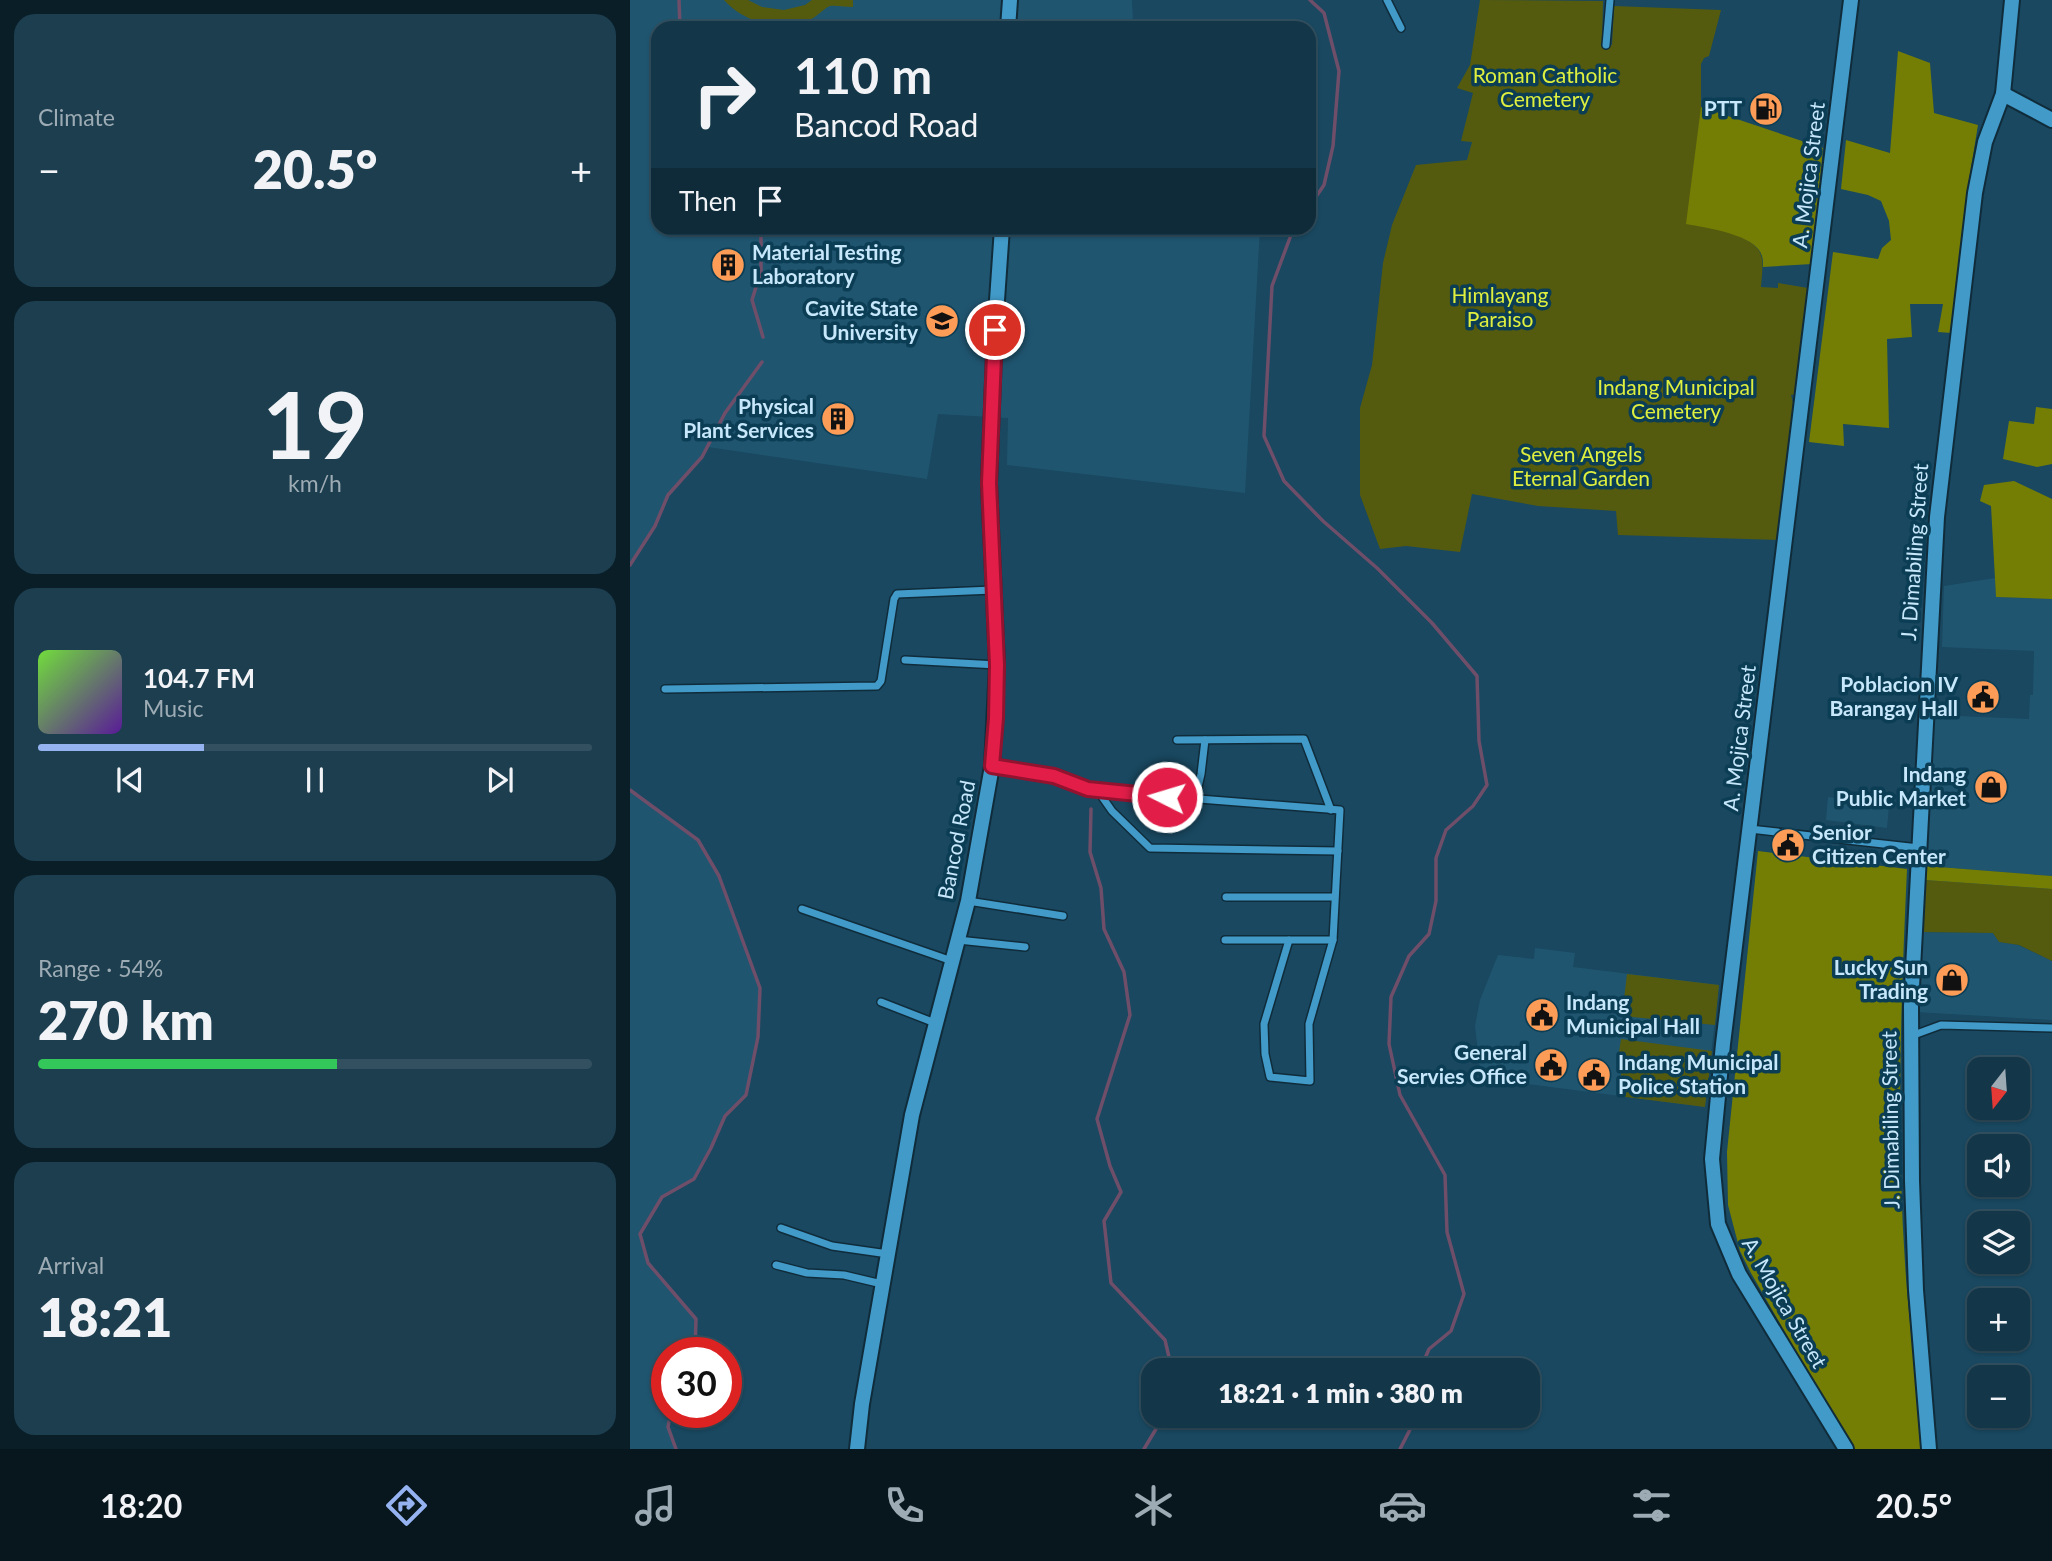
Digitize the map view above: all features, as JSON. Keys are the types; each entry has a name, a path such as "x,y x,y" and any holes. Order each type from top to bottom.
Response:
{"street":[{"path":"1008,21 1010,0"},
{"path":"1387,0 1401,28"},
{"path":"1606,46 1610,0"},
{"name":"A. Mojica Street","path":"1846,1449 1739,1273 1723,1237 1716,1211 1712,1143 1851,0"},
{"name":"J. Dimabiling Street","path":"1929,1449 1916,1290 1910,1036 1939,485 1979,167 1987,132 2003,94 2012,0"},
{"path":"2003,94 2052,120"},
{"name":"Bancod Road","path":"857,1449 862,1404 912,1115 968,901 992,766 997,665 989,483 1002,235"},
{"path":"665,690 877,685 881,681 894,598 897,594 993,590"},
{"path":"905,660 997,665"},
{"path":"1177,740 1304,739 1331,810"},
{"path":"1195,800 1205,740"},
{"path":"992,766 1049,775 1097,791 1340,810 1333,940 1309,1024 1310,1081 1270,1077 1265,1054 1264,1024 1289,940"},
{"path":"1097,791 1112,811 1150,848 1338,851"},
{"path":"1749,829 1919,848"},
{"path":"1226,897 1334,897"},
{"path":"968,901 1063,916"},
{"path":"802,909 952,961"},
{"path":"958,940 1026,947"},
{"path":"1225,940 1333,940"},
{"path":"881,1002 935,1023"},
{"path":"1910,1036 1941,1025 2052,1028"},
{"path":"781,1227 832,1246 888,1254"},
{"path":"775,1265 807,1273 844,1275 883,1284"}],"shaded area":[{"name":"Cavite State University","path":"630,0 1132,0 1133,21 651,21 651,235 1260,235 1245,493 1007,465 1008,418 938,414 927,479 708,447 668,495 655,526 630,565"},
{"name":"Indang Public Market","path":"1995,578 1996,597 2052,599 2052,876 1926,866 1934,715 2029,719 2030,695 2033,695 2034,651 1942,647 1944,586"},
{"path":"630,790 698,840 719,876 760,988 758,1037 746,1095 725,1116 694,1179 662,1197 640,1234 648,1264 696,1319 695,1337 651,1337 651,1428 668,1428 676,1449 630,1449"},
{"path":"1828,797 1889,806 1887,828 1826,820"},
{"path":"1921,932 1993,933 1999,942 2018,945 2052,961 2052,1020 1916,1012"},
{"path":"1535,948 1575,953 1573,967 1719,985 1705,1107 1481,1078 1475,1026 1480,1000 1498,955 1534,959"}],"green space":[{"path":"724,0 748,0 762,7 784,10 805,5 812,0 853,0 853,7 830,6 806,21 757,21"},
{"path":"1480,0 1603,1 1602,46 1612,45 1614,6 1721,10 1709,56 1704,58 1701,64 1701,107 1741,237 1755,246 1762,257 1761,287 1778,288 1778,283 1808,288 1798,394 1791,395 1793,403 1779,540 1618,535 1616,511 1538,506 1472,494 1460,552 1406,546 1380,549 1360,495 1360,408 1372,365 1383,263 1392,225 1416,165 1467,160 1472,142 1461,141 1473,93 1457,88 1470,65"},
{"path":"1898,51 1930,63 1934,113 1978,125 1967,192 1952,333 1938,332 1943,304 1910,304 1912,337 1887,339 1889,428 1843,424 1844,446 1809,442 1833,252 1878,259 1882,248 1891,240 1889,221 1881,201 1841,189 1846,140 1890,153"},
{"path":"1701,107 1823,148 1812,264 1763,267 1758,248 1750,242 1729,233 1686,224"},
{"path":"2036,407 2052,409 2052,464 2037,467 2003,459 2009,421 2034,424"},
{"path":"2014,481 2052,499 2052,599 1996,597 1991,506 1980,501 1984,485"},
{"path":"1758,851 1907,869 1900,1066 1902,1214 1911,1333 1926,1449 1852,1449 1740,1251 1728,1205 1727,1152"},
{"path":"1926,866 2052,876 2052,889 1925,880"},
{"path":"1925,880 2052,889 2052,961 2019,945 1999,942 1993,933 1921,932"},
{"path":"1627,974 1719,985 1715,1025 1622,1016"},
{"path":"1621,1039 1712,1051 1705,1107 1618,1096 1622,1068 1617,1066"}],"waterway":[{"path":"679,0 680,21"},
{"path":"1310,0 1324,13 1339,71 1333,146 1324,185 1316,197"},
{"path":"761,235 761,271 752,300 763,337"},
{"path":"1291,235 1272,286 1264,436 1284,481 1432,623 1477,676 1479,741 1487,785 1473,806 1446,830 1436,858 1436,901 1429,934 1409,956 1391,997 1389,1044 1400,1095 1445,1175 1447,1232 1464,1294 1451,1331 1429,1349 1425,1358"},
{"path":"630,565 655,526 668,495 702,457 725,413 762,362"},
{"path":"630,790 698,840 719,876 760,988 758,1037 746,1095 725,1116 694,1179 662,1197 640,1234 648,1263 696,1319 695,1337"},
{"path":"1091,809 1090,852 1101,888 1104,929 1124,972 1130,1015 1097,1119 1110,1166 1121,1192 1104,1221 1111,1283 1165,1340 1169,1358"},
{"path":"668,1428 676,1449"},
{"path":"1144,1449 1157,1428"},
{"path":"1400,1449 1411,1428"}],"place":[{"name":"PTT","path":"1766,109"},
{"name":"Material Testing Laboratory","path":"728,265"},
{"name":"Cavite State University","path":"942,321"},
{"name":"Physical Plant Services","path":"838,419"},
{"name":"Poblacion IV Barangay Hall","path":"1983,697"},
{"name":"Indang Public Market","path":"1991,787"},
{"name":"Senior Citizen Center","path":"1788,845"},
{"name":"Lucky Sun Trading","path":"1952,980"},
{"name":"Indang Municipal Hall","path":"1542,1015"},
{"name":"General Servies Office","path":"1551,1065"},
{"name":"Indang Municipal Police Station","path":"1594,1075"}],"route":[{"path":"995,330 989,483 997,665 992,766 1054,776 1088,789 1167,797"}],"park label":[{"name":"Roman Catholic Cemetery","path":"1545,88"},
{"name":"Himlayang Paraiso","path":"1500,308"},
{"name":"Indang Municipal Cemetery","path":"1676,400"},
{"name":"Seven Angels Eternal Garden","path":"1581,467"}]}
